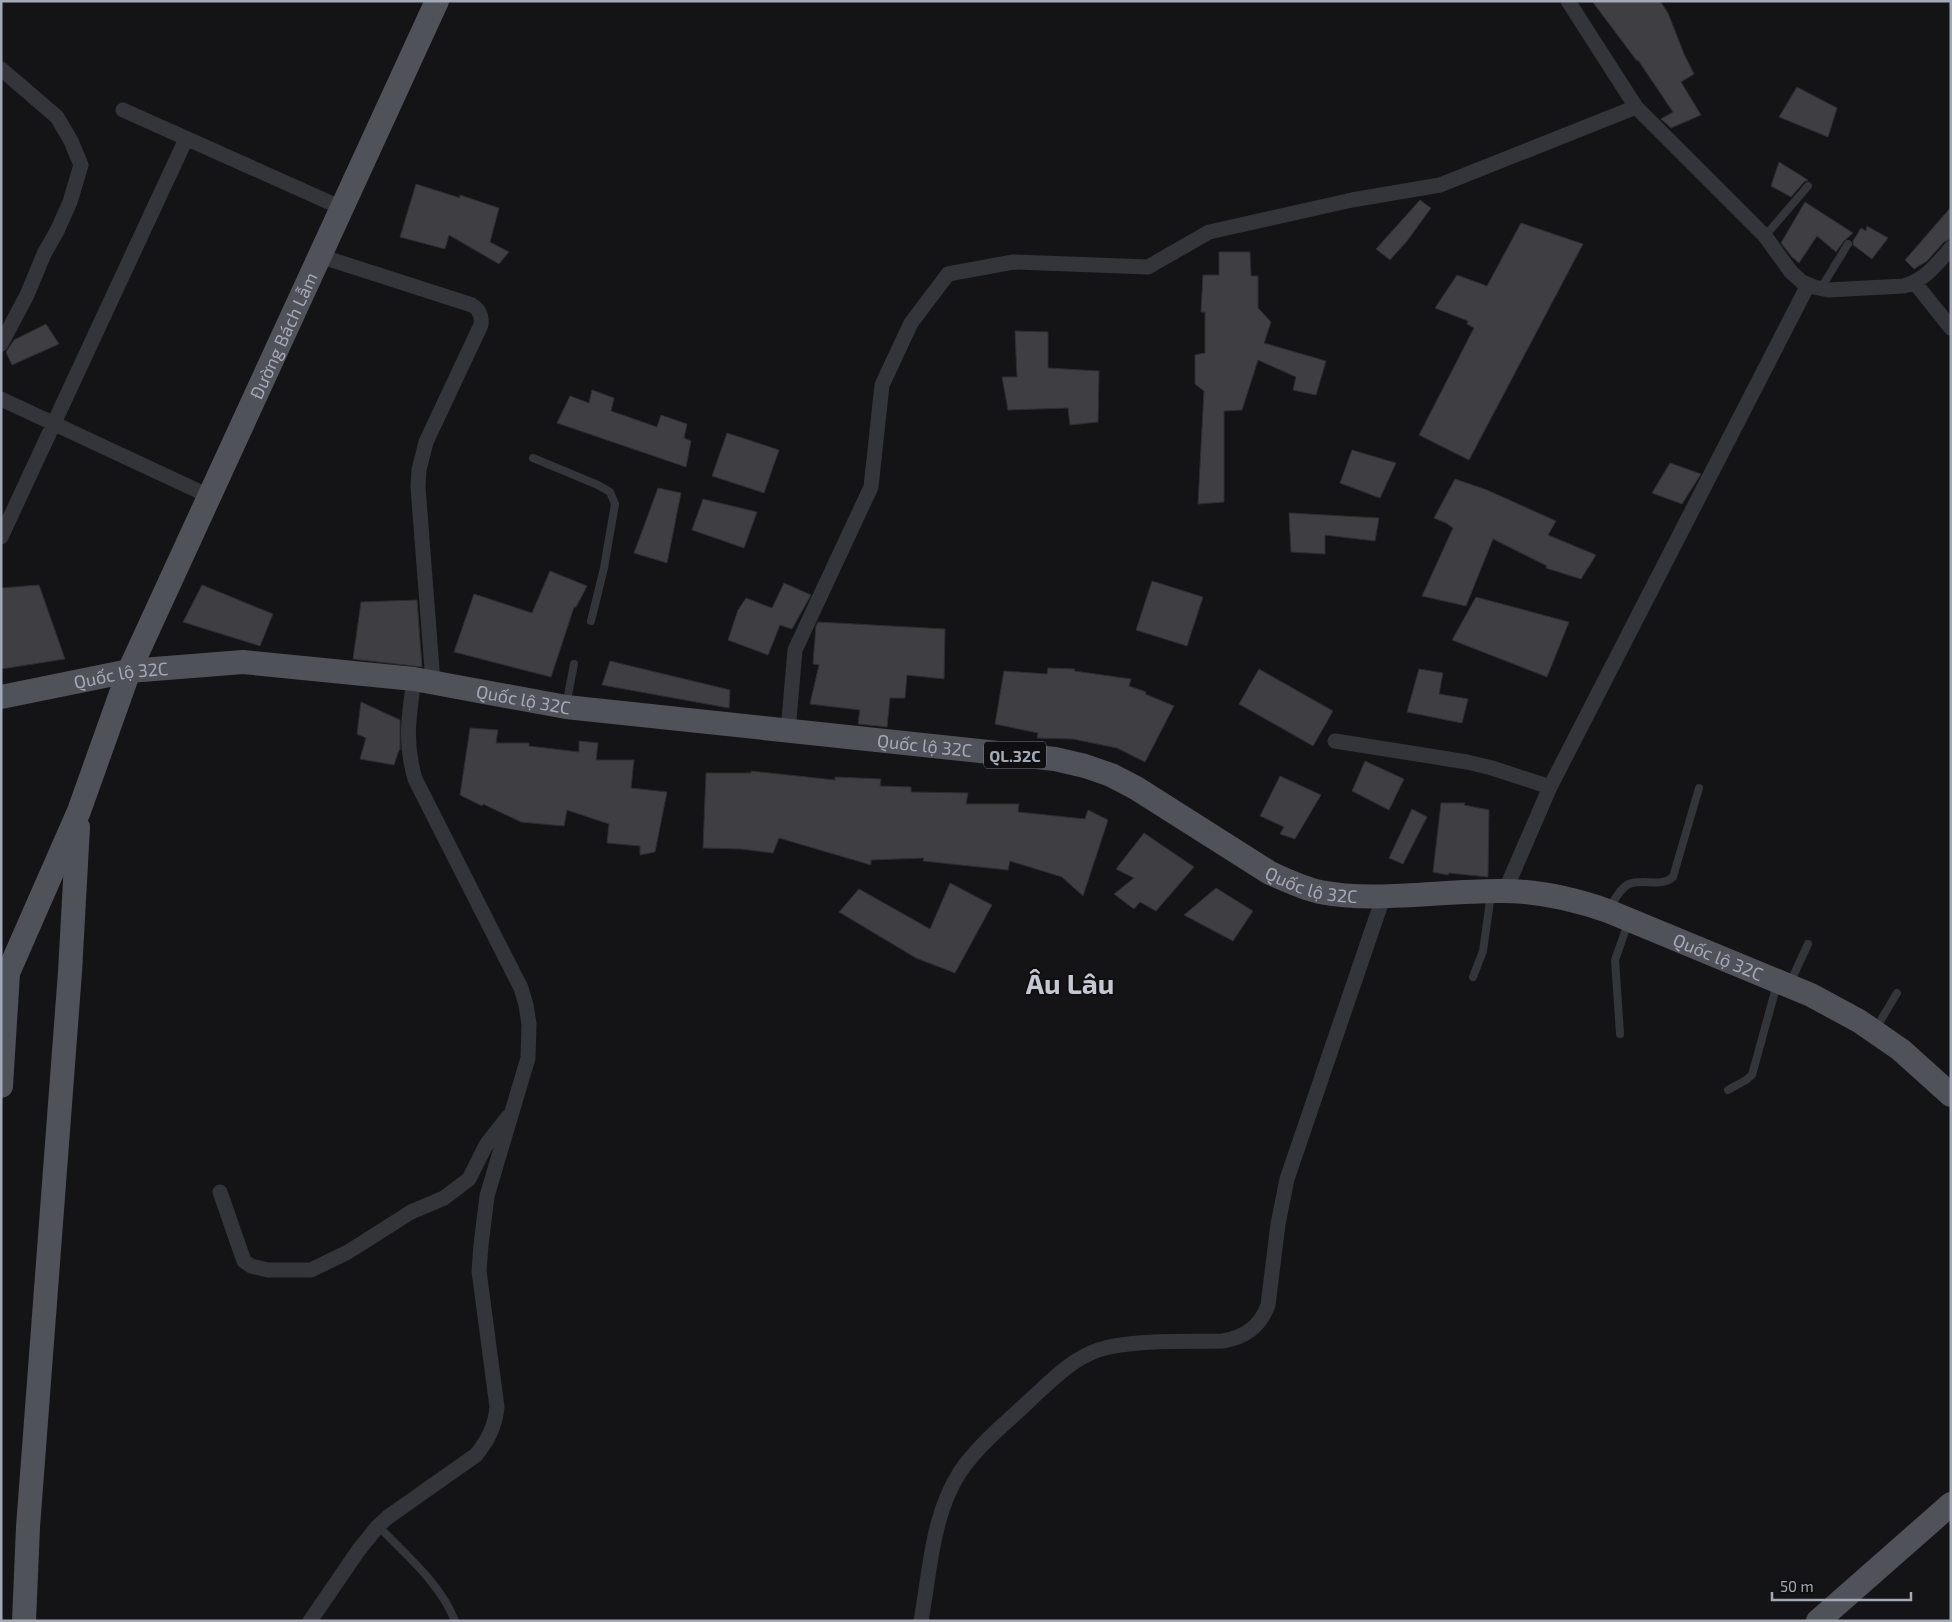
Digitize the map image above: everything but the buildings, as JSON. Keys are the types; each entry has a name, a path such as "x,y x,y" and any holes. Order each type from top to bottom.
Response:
{"main road":[{"name":"Đường Bách Lẫm","path":"79,811 129,671 438,1"},
{"name":"Quốc lộ 32C","path":"1,697 129,671 242,662 424,680 566,707 1055,759 1085,766 1111,775 1136,788 1270,873 1291,883 1318,891 1345,896 1498,891 1542,893 1583,902 1619,915 1811,995 1901,1050 1951,1095"},
{"path":"1,1086 8,973 79,811"},
{"path":"24,1621 28,1527 70,972 79,811"},
{"path":"1818,1621 1951,1504"}],"street":[{"path":"1568,1 1636,107 1765,236 1791,272 1814,287 1828,290 1898,287 1915,283 1930,272 1951,248"},
{"path":"1,69 57,117 71,141 81,165 70,202 44,254 27,295 1,344"},
{"path":"788,731 795,650 872,487 882,385 911,322 948,274 1013,262 1148,267 1209,232 1352,200 1440,185 1636,107"},
{"path":"123,110 342,208"},
{"path":"1,537 186,139"},
{"path":"310,1621 358,1551 378,1526 476,1455 492,1432 497,1407 479,1271 481,1245 487,1196 528,1058 530,1024 520,988 415,779 410,763 407,732 424,680 419,470 426,442 481,325 481,316 479,311 472,305 320,256"},
{"path":"1915,283 1951,328"},
{"path":"1498,891 1550,787 1814,287"},
{"path":"1,398 209,496"},
{"path":"1335,741 1467,762 1550,787"},
{"path":"921,1621 940,1516 947,1495 961,1471 978,1449 1067,1366 1099,1350 1119,1346 1223,1342 1236,1339 1248,1333 1264,1316 1268,1305 1278,1224 1287,1179 1384,895"},
{"path":"220,1192 244,1261 251,1266 268,1270 311,1270 348,1252 411,1212 444,1198 469,1178 486,1145 513,1110"}],"lane":[{"path":"1765,236 1808,186"},
{"path":"1814,287 1848,244"},
{"path":"533,458 598,485 610,492 614,504 604,568 591,621"},
{"path":"566,707 574,664"},
{"path":"1620,1034 1616,960 1621,890 1628,884 1664,882 1673,877 1699,788"},
{"path":"1473,977 1483,951 1498,891"},
{"path":"1728,1090 1752,1075 1784,983 1808,944"},
{"path":"1874,1032 1897,993"},
{"path":"378,1526 430,1581 451,1610 455,1621"}],"district":[{"name":"Âu Lâu","path":"1070,983"}]}
